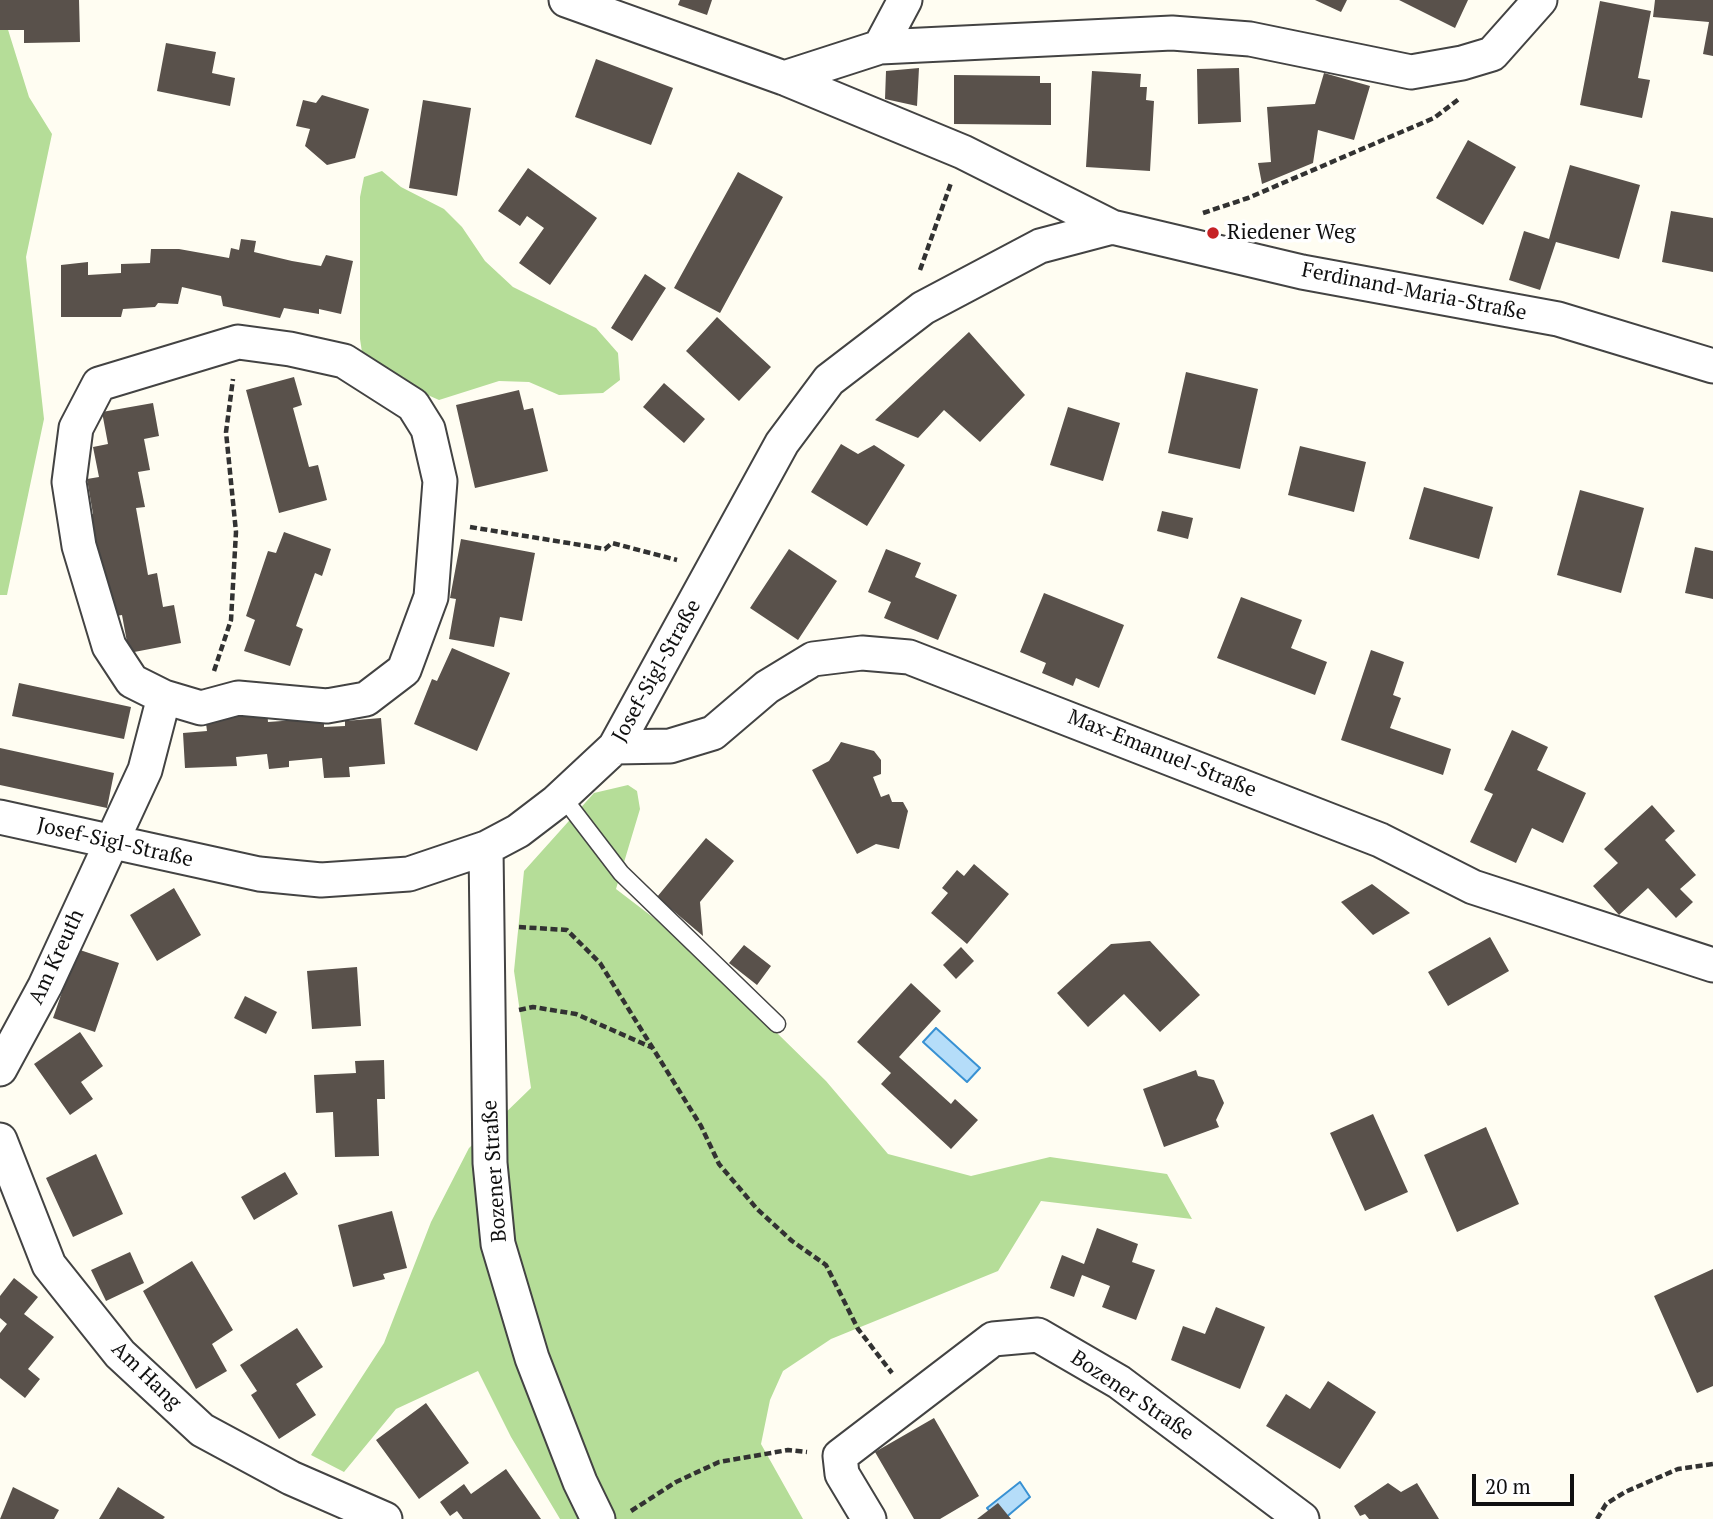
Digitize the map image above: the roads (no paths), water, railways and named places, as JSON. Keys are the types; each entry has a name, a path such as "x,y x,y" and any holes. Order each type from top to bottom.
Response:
{"street":[{"path":"566,0 784,78 963,152 1112,227"},
{"path":"880,47 905,0"},
{"path":"784,78 880,47 1172,33 1250,39 1411,72 1492,54 1540,0"},
{"name":"Ferdinand-Maria-Straße","path":"1112,227 1302,272 1558,319 1713,366"},
{"name":"Josef-Sigl-Straße","path":"0,817 259,874 321,880 409,874 486,848 518,831 562,796 615,747 782,443 829,380 923,308 1041,246 1112,227"},
{"path":"237,342 290,349 344,361 413,405 428,429 440,481 431,597 404,670 366,699 327,706 238,698 201,708 164,697 132,681 109,646 79,546 69,482 76,428 99,384 237,342"},
{"name":"Max-Emanuel-Straße","path":"615,747 670,746 713,733 767,687 813,659 862,653 909,657 1380,840 1473,887 1713,965"},
{"name":"Am Kreuth","path":"0,1069 45,986 109,842 145,770 164,697"},
{"name":"Bozener Straße","path":"486,848 490,1163 498,1244 532,1357 580,1482 598,1519"},
{"name":"Am Hang","path":"0,1140 49,1265 120,1354 202,1430 290,1478 385,1519"},
{"name":"Bozener Straße","path":"869,1519 842,1474 840,1456 993,1339 1038,1335 1119,1382 1302,1519"}],"lane":[{"path":"562,796 621,873 776,1024"}],"water":[{"path":"936,1028 980,1068 967,1082 923,1042"},
{"path":"1020,1482 1030,1497 1004,1519 996,1519 987,1508"}],"place":[{"name":"Riedener Weg","path":"1213,233"}]}
